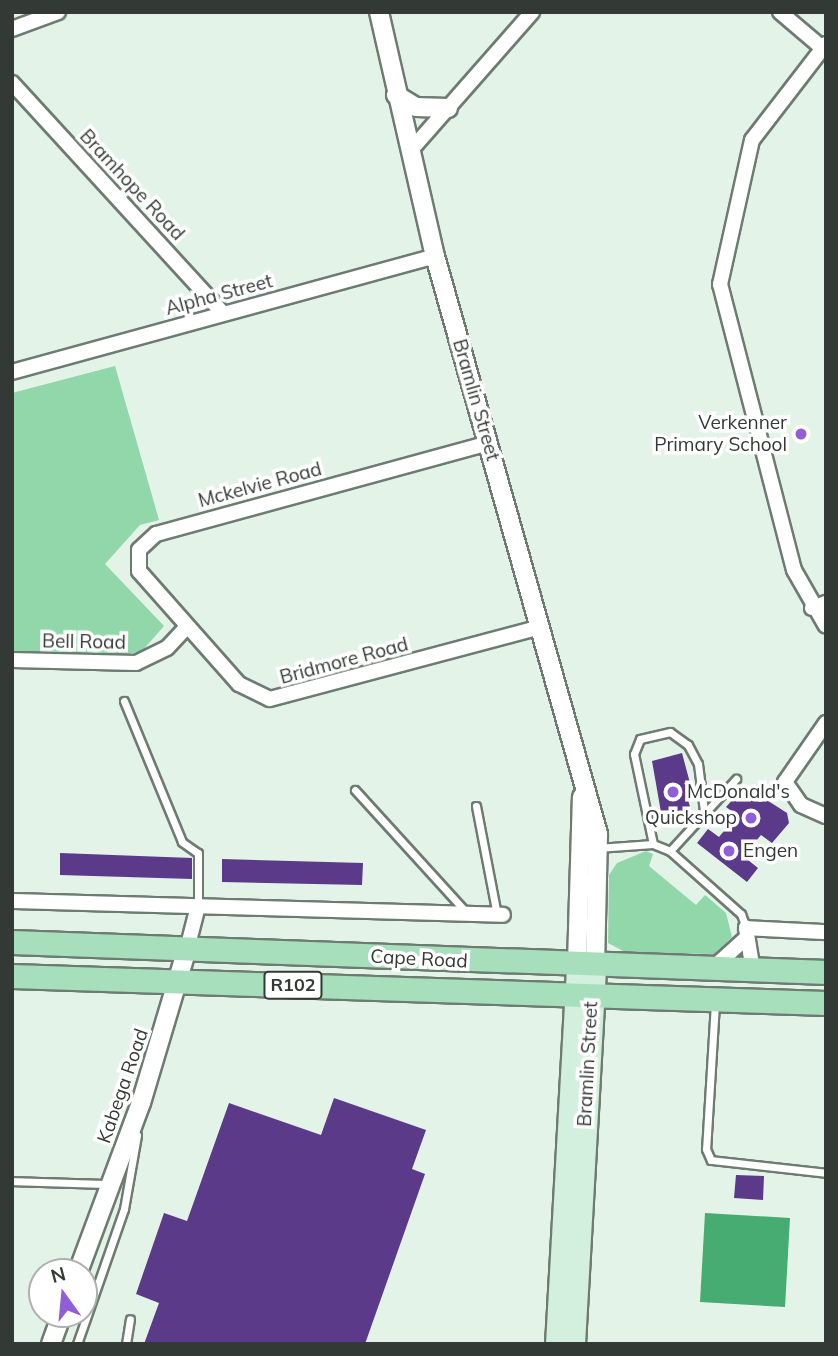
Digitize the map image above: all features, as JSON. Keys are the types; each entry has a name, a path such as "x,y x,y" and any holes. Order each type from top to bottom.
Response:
{"main road":[{"name":"Cape Road","path":"12,942 826,972"},
{"name":"Bramlin Street","path":"556,1344 586,964"},
{"name":"Cape Road","path":"12,976 826,1003"},
{"name":"Bramlin Street","path":"574,1344 583,994"}],"street":[{"path":"14,22 58,12"},
{"name":"Bramlin Street","path":"379,12 435,256 489,443 582,787 591,849 586,964"},
{"path":"410,151 531,12"},
{"path":"780,12 825,48 752,139 720,284 794,570 819,606 826,626"},
{"name":"Bramhope Road","path":"12,83 223,313"},
{"path":"396,95 416,107 448,108"},
{"name":"Alpha Street","path":"12,372 435,256"},
{"name":"Mckelvie Road","path":"185,629 143,580 138,556 147,539 489,443"},
{"name":"Bridmore Road","path":"185,629 239,684 270,699 537,628"},
{"name":"Bell Road","path":"12,660 136,663 167,648 185,629"},
{"path":"826,723 785,782 801,805 826,816"},
{"path":"12,901 197,910 500,915"},
{"name":"Kabega Road","path":"83,1258 141,1103 179,981 197,910"},
{"path":"712,969 746,934 826,932"},
{"path":"746,934 753,971"}],"lane":[{"path":"124,701 182,842 198,853 197,910"},
{"path":"653,844 634,754 640,739 670,732 688,745 698,764 704,811"},
{"path":"670,851 736,779"},
{"path":"355,790 468,914"},
{"path":"476,806 500,915"},
{"path":"591,849 653,844 670,851 741,914 746,934"},
{"path":"715,999 707,1155 721,1166 826,1173"},
{"path":"78,1344 129,1189 141,1103"},
{"path":"12,1181 111,1184"},
{"path":"126,1344 130,1319"}],"shaded area":[{"path":"115,366 159,520 140,525 105,564 164,626 143,650 123,656 12,651 12,393"},
{"path":"646,851 653,854 649,866 696,905 705,895 726,913 732,937 714,954 627,953 608,943 609,875 617,863"},
{"path":"705,1213 790,1218 785,1307 700,1302"}],"building":[{"name":"McDonald's","path":"682,753 694,798 688,800 691,810 662,818 652,761"},
{"path":"745,786 787,813 789,823 772,843 761,835 743,856 758,868 747,882 697,843 708,829 719,837 737,815 726,807"},
{"path":"60,853 192,858 192,879 60,875"},
{"path":"222,859 363,863 362,885 222,882"},
{"path":"334,1098 426,1130 412,1169 425,1174 365,1344 144,1344 159,1303 136,1294 164,1213 187,1221 229,1103 321,1135"},
{"path":"736,1175 764,1176 763,1200 734,1198"}],"place":[{"name":"Verkenner Primary School","path":"801,434"},
{"name":"McDonald's","path":"673,792"},
{"name":"Quickshop","path":"751,818"},
{"name":"Engen","path":"729,851"}]}
